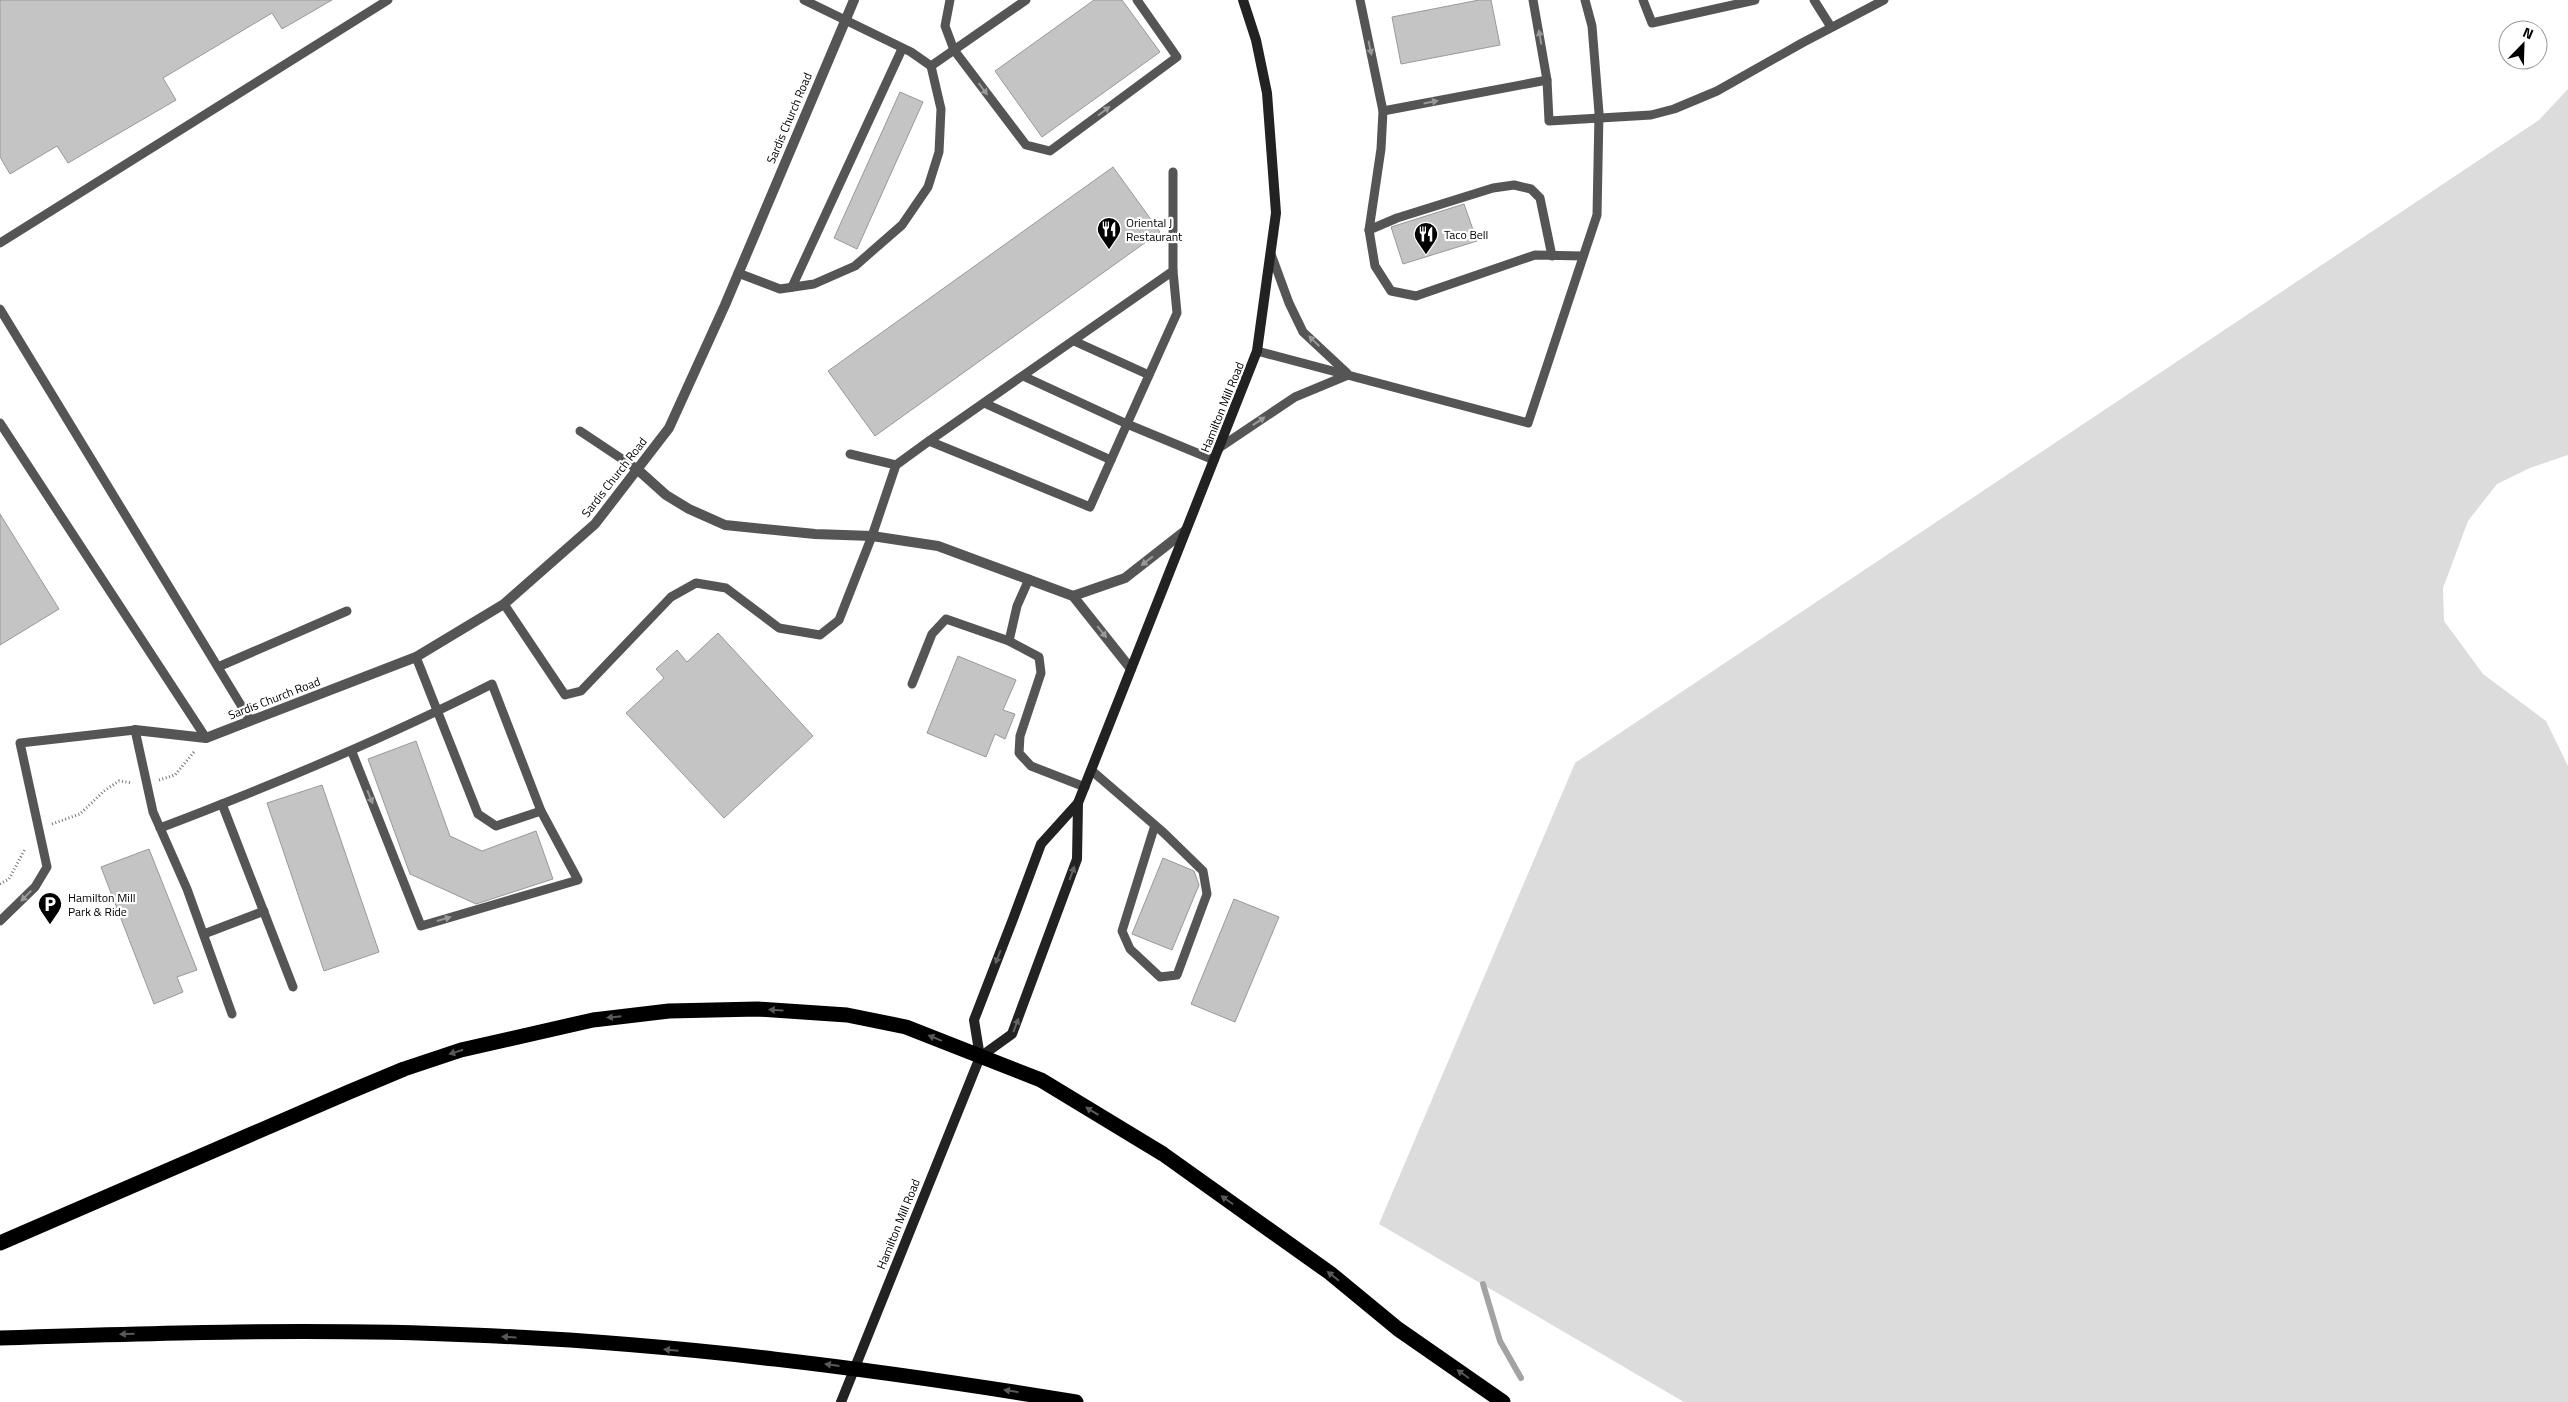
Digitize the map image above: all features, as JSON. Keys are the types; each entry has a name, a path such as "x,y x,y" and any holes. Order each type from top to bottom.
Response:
{"highway":[{"path":"0,1244 36,1230 197,1156 404,1069 461,1050 593,1020 669,1011 748,1010 847,1015 906,1027 1041,1080 1163,1154 1330,1273 1398,1328 1503,1402"},
{"path":"0,1338 176,1332 472,1335 808,1362 1076,1402"}],"main road":[{"name":"Hamilton Mill Road","path":"841,1402 886,1286 980,1057 974,1020 1009,927 1042,844 1078,802 1085,787 1257,351 1276,213 1268,94 1256,40 1244,0"},
{"name":"Hamilton Mill Road","path":"980,1057 1012,1034 1077,859 1078,802"}],"street":[{"name":"Sardis Church Road","path":"135,730 206,738 416,657 504,604 595,524 669,428 738,273 854,0"},
{"path":"637,469 666,494 688,509 725,525 815,534 872,536 938,546 1029,578 1073,596 1131,669"},
{"path":"1073,596 1125,578 1185,531"}],"lane":[{"path":"0,242 388,0"},
{"path":"738,273 780,289 814,284 855,266 902,225 928,187 939,152 941,109 930,66 902,48 804,0"},
{"path":"950,0 945,26 954,50 1026,145 1050,150 1177,57 1137,0"},
{"path":"930,66 1026,0"},
{"path":"1360,0 1383,111 1369,230 1375,266 1391,291 1416,296 1534,255 1583,256"},
{"path":"1533,0 1548,80 1549,121 1652,115 1674,109 1717,91 1831,27 1884,0"},
{"path":"1257,351 1528,423 1597,215 1599,118 1592,26 1586,0"},
{"path":"1643,0 1652,23 1755,0"},
{"path":"1814,0 1831,27"},
{"path":"792,287 902,48"},
{"path":"1383,111 1548,80"},
{"path":"929,441 1090,507 1177,313 1173,271 1173,172"},
{"path":"1369,230 1423,210 1493,188 1514,185 1531,189 1540,198 1552,256"},
{"path":"1270,254 1289,303 1303,332 1349,375"},
{"path":"504,604 565,695 581,691 671,597 696,583 726,588 778,628 820,635 839,620 872,536 896,465 1173,271"},
{"path":"0,309 250,720"},
{"path":"1074,341 1149,375"},
{"path":"1219,448 1295,397 1349,375"},
{"path":"1023,376 1128,424 1214,460"},
{"path":"984,403 1111,460"},
{"path":"0,423 206,738"},
{"path":"580,431 637,469"},
{"path":"850,454 896,465"},
{"path":"1009,642 1017,606 1029,578"},
{"path":"218,667 347,611"},
{"path":"912,684 932,634 946,619 1009,642 1039,657 1042,673 1020,736 1019,753 1031,766 1085,787"},
{"path":"416,657 478,814 496,826 541,811"},
{"path":"160,828 352,752 438,712 492,684 541,811 578,880 421,926 352,752"},
{"path":"0,921 35,887 47,867 20,743 135,730 153,812 204,934 232,1014"},
{"path":"1091,770 1154,825 1203,872 1207,894 1177,975 1160,977 1130,949 1122,931 1154,825"},
{"path":"222,804 294,987"},
{"path":"204,934 264,911"}],"path":[{"path":"0,884 9,880 25,849"}],"shaded area":[{"path":"2568,89 2568,455 2530,468 2497,484 2468,521 2443,588 2444,621 2483,674 2546,721 2568,766 2568,1402 1684,1402 1379,1224 1575,763 2539,120"}],"building":[{"path":"0,0 332,0 282,29 272,13 163,78 176,100 68,163 57,146 10,174 0,157"},
{"path":"1094,0 1122,0 1160,52 1042,137 995,71"},
{"path":"1479,0 1491,0 1500,45 1401,64 1392,17"},
{"path":"900,92 923,102 857,249 834,238"},
{"path":"1113,167 1160,232 875,436 828,371"},
{"path":"1464,204 1477,241 1403,264 1391,227"},
{"path":"0,514 59,609 0,645"},
{"path":"718,633 813,736 724,818 626,713 664,678 656,669 677,650 687,662"},
{"path":"958,656 1016,680 1003,710 1015,714 1005,739 995,734 986,757 927,733"},
{"path":"416,741 450,836 482,851 536,831 553,879 476,904 410,874 368,759"},
{"path":"322,785 379,952 324,971 267,803"},
{"path":"149,849 197,970 177,977 183,992 154,1004 101,867"},
{"path":"1163,858 1194,871 1199,885 1172,950 1132,934"},
{"path":"1234,899 1279,917 1235,1022 1191,1004"}],"waterway":[{"path":"1483,1284 1500,1341 1521,1378"}],"place":[{"name":"Oriental J Restaurant","path":"1109,250"},
{"name":"Taco Bell","path":"1426,255"},
{"name":"Hamilton Mill Park & Ride","path":"50,925"}]}
